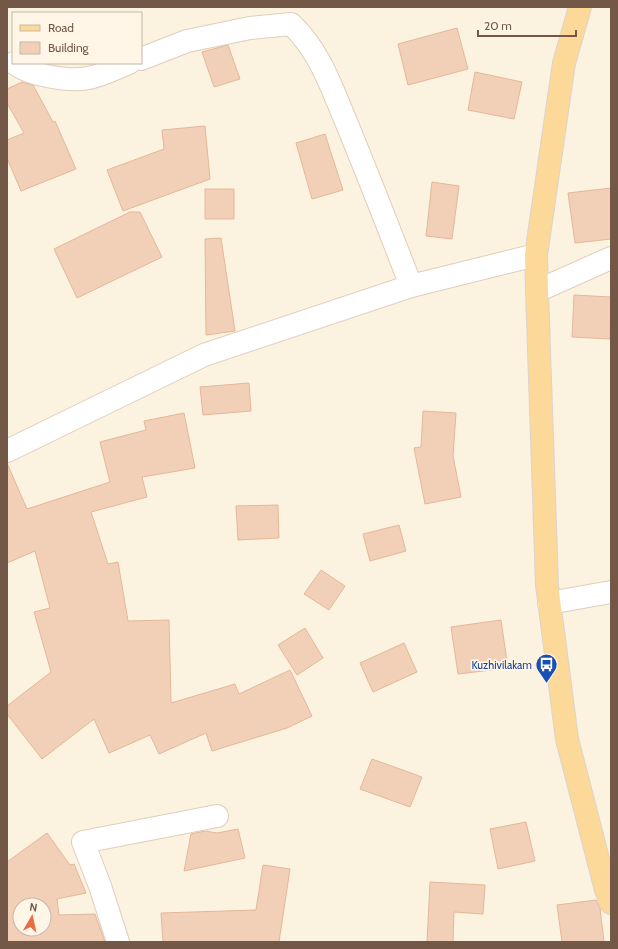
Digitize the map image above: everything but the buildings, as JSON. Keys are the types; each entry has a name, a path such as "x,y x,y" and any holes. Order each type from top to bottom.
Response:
{"main road":[{"path":"580,7 564,63 536,255 546,569 567,739 609,893"}],"street":[{"path":"142,58 187,41 250,28 287,16 305,37 321,63 373,187 411,286"},
{"path":"14,64 22,70 59,78 88,79 126,64"},
{"path":"7,451 204,355 411,286 536,255"},
{"path":"537,291 611,258"},
{"path":"549,603 611,592"},
{"path":"118,942 100,886 83,842 217,816"}],"place":[{"name":"Kuzhivilakam","path":"547,684"}]}
